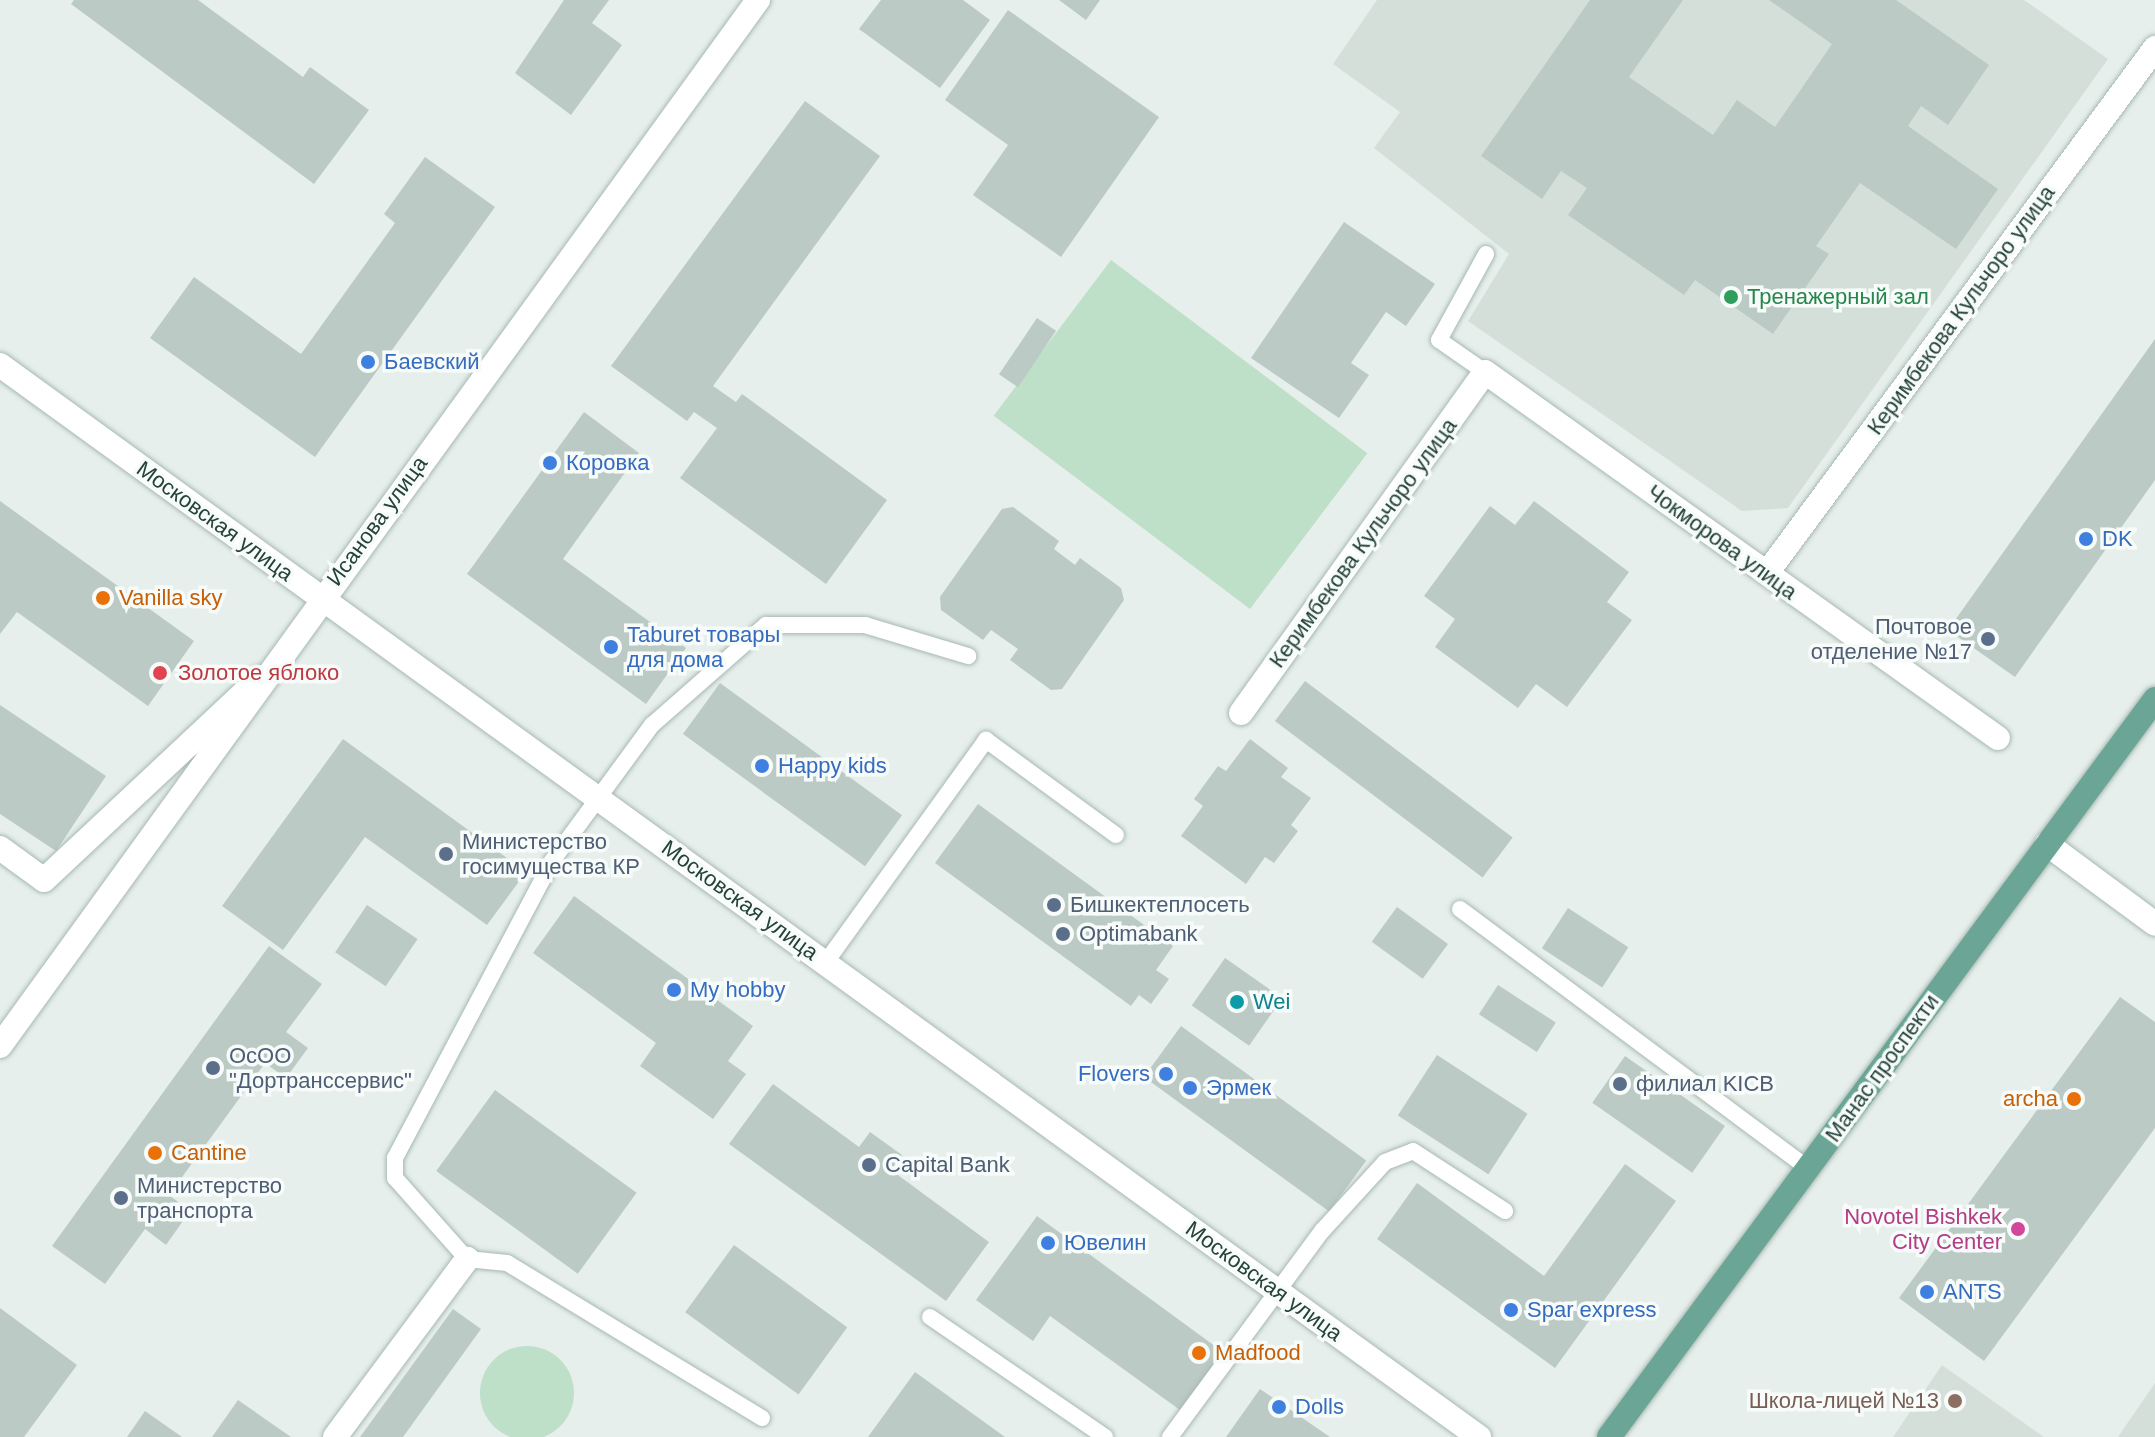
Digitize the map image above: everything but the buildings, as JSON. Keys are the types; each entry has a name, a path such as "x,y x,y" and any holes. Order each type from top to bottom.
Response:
{"main road":[{"name":"Манас проспекти","path":"1609,1437 2155,699"}],"street":[{"name":"Исанова улица","path":"0,1046 758,0"},
{"name":"Керимбекова Кульчоро улица","path":"1767,573 2155,48"},
{"name":"Московская улица","path":"0,365 1479,1437"},
{"name":"Керимбекова Кульчоро улица","path":"1241,713 1485,372"},
{"name":"Чокморова улица","path":"1485,372 1998,738"},
{"path":"0,848 44,880 276,662"},
{"path":"2047,844 2155,924"},
{"path":"335,1437 467,1259"}],"lane":[{"path":"1485,372 1439,340 1486,254"},
{"path":"762,1418 507,1263 467,1259 395,1178 395,1158 552,861 652,725 766,625 865,625 968,656"},
{"path":"826,962 986,740 1116,835"},
{"path":"1460,909 1808,1168"},
{"path":"1170,1437 1322,1231 1385,1162 1403,1151 1505,1211"},
{"path":"930,1317 1105,1437"}],"shaded area":[{"path":"1377,0 2024,0 2108,59 1788,508 1742,511 1468,321 1509,254 1374,148 1400,112 1333,64"},
{"name":"Школа-лицей №13","path":"1942,1365 2044,1437 1893,1437"},
{"path":"2155,1383 2155,1437 2118,1437"}],"green space":[{"path":"1111,260 1367,453 1250,609 994,416"},
{"path":"527,1346 545,1350 560,1360 570,1375 574,1393 570,1411 560,1426 545,1436 527,1440 509,1436 494,1426 484,1411 480,1393 484,1375 494,1360 509,1350"}],"place":[{"name":"Тренажерный зал","path":"1731,297"},
{"name":"Баевский","path":"368,362"},
{"name":"Коровка","path":"550,463"},
{"name":"DK","path":"2086,539"},
{"name":"Vanilla sky","path":"103,598"},
{"name":"Почтовое отделение №17","path":"1988,639"},
{"name":"Taburet товары для дома","path":"611,647"},
{"name":"Золотое яблоко","path":"160,673"},
{"name":"Happy kids","path":"762,766"},
{"name":"Министерство госимущества КР","path":"446,854"},
{"name":"Бишкектеплосеть","path":"1054,905"},
{"name":"Optimabank","path":"1063,934"},
{"name":"My hobby","path":"674,990"},
{"name":"Wei","path":"1237,1002"},
{"name":"ОсОО \"Дортранссервис\"","path":"213,1068"},
{"name":"Flovers","path":"1166,1074"},
{"name":"филиал KICB","path":"1620,1084"},
{"name":"Эрмек","path":"1190,1088"},
{"name":"archa","path":"2074,1099"},
{"name":"Cantine","path":"155,1153"},
{"name":"Capital Bank","path":"869,1165"},
{"name":"Министерство транспорта","path":"121,1198"},
{"name":"Novotel Bishkek City Center","path":"2018,1229"},
{"name":"Ювелин","path":"1048,1243"},
{"name":"ANTS","path":"1927,1292"},
{"name":"Spar express","path":"1511,1310"},
{"name":"Madfood","path":"1199,1353"},
{"name":"Школа-лицей №13","path":"1955,1401"},
{"name":"Dolls","path":"1279,1407"}]}
